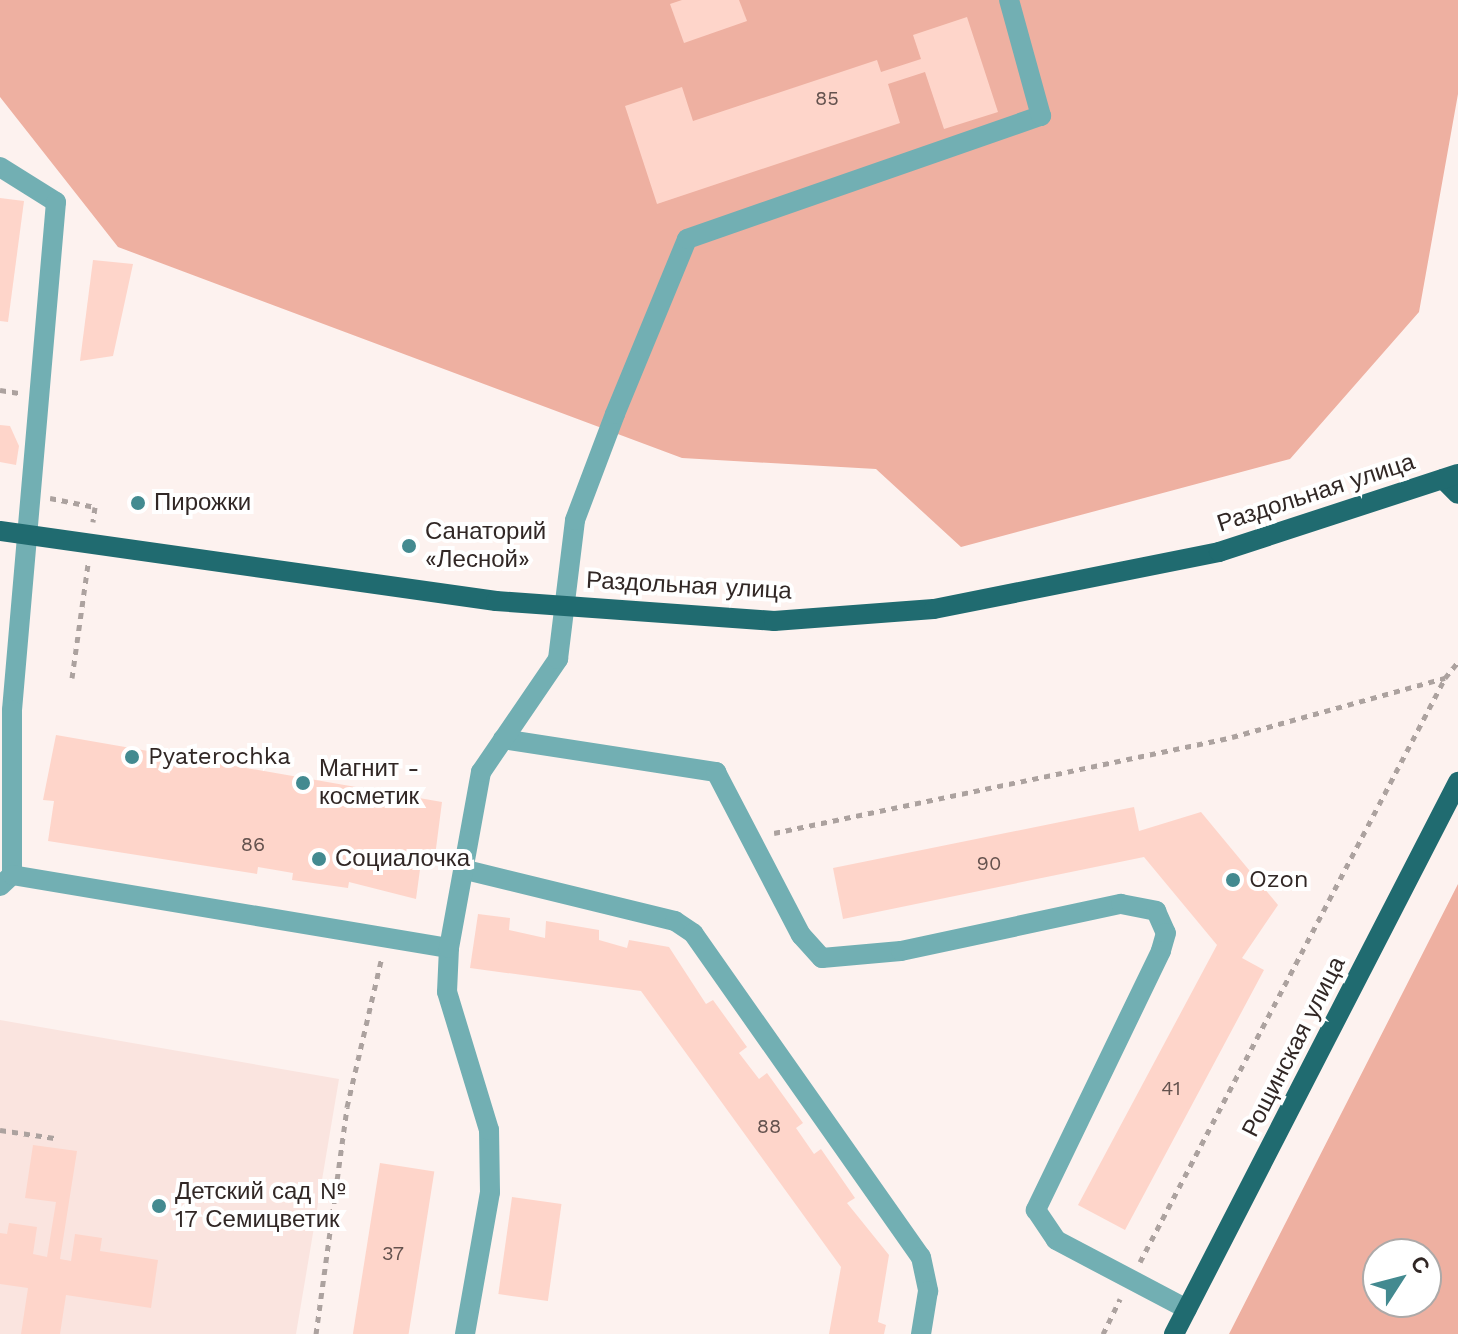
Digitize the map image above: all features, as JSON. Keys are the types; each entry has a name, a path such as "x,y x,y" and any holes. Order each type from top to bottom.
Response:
{"main road":[{"name":"Раздольная улица","path":"0,531 563,604 774,621 934,609 1285,535 1453,482"},
{"name":"Рощинская улица","path":"1174,1334 1458,782"}],"lane":[{"path":"465,1334 490,1192 489,1130 447,992 449,948 466,870 481,772 558,659 575,520 687,239 1041,116 1009,0"},
{"path":"0,167 56,202 12,710 6,880 449,948"},
{"path":"503,739 716,772 801,935 822,958 901,951 1121,904 1145,903 1159,914 1166,933 1161,951 1036,1210 1056,1240 1187,1309"},
{"path":"466,870 675,921 693,933 921,1257 928,1291 921,1334"}],"path":[{"path":"1103,1334 1445,678 1458,662"},
{"path":"753,838 1232,737 1445,678"},
{"path":"316,1334 347,1107 387,938"},
{"path":"0,1130 54,1138"}],"shaded area":[{"path":"0,0 1458,0 1458,94 1419,312 1290,459 961,547 876,469 682,458 118,247 0,97"},
{"path":"1458,884 1458,1334 1229,1334"},
{"name":"Детский сад № 17 Семицветик","path":"0,1020 339,1079 296,1334 0,1334"}],"building":[{"path":"682,0 739,0 747,21 684,43 670,4"},
{"path":"967,17 998,112 944,129 925,72 888,84 900,123 657,204 625,106 682,87 693,121 877,60 881,72 921,59 913,35"},
{"path":"0,198 24,201 8,322 0,321"},
{"path":"93,260 133,264 113,356 80,361"},
{"path":"0,425 10,426 19,446 16,465 0,462"},
{"path":"56,735 442,802 434,864 421,862 416,899 349,882 348,888 292,880 293,873 258,867 257,874 48,841 54,801 43,800"},
{"path":"1134,807 1139,831 1201,812 1278,905 1242,958 1264,970 1125,1230 1078,1205 1217,945 1144,857 843,919 833,868"},
{"path":"478,914 510,918 509,930 545,938 546,921 599,930 599,940 627,948 629,940 669,947 706,1004 713,1000 747,1047 739,1053 759,1079 767,1073 803,1123 796,1128 814,1154 821,1149 855,1198 847,1203 889,1255 878,1322 886,1325 884,1334 829,1334 841,1267 641,991 470,968"},
{"path":"33,1145 77,1151 60,1259 71,1261 75,1234 102,1238 100,1251 158,1260 151,1308 66,1295 60,1334 21,1334 28,1288 0,1284 0,1233 7,1234 9,1223 37,1227 33,1254 47,1257 56,1202 25,1198"},
{"path":"380,1163 434,1172 409,1334 353,1334"},
{"path":"512,1197 562,1204 548,1301 498,1294"}],"place":[{"name":"Пирожки","path":"138,503"},
{"name":"Санаторий «Лесной»","path":"409,546"},
{"name":"Pyaterochka","path":"132,757"},
{"name":"Магнит - косметик","path":"303,783"},
{"name":"Социалочка","path":"319,859"},
{"name":"Ozon","path":"1233,880"},
{"name":"Детский сад № 17 Семицветик","path":"159,1206"}]}
